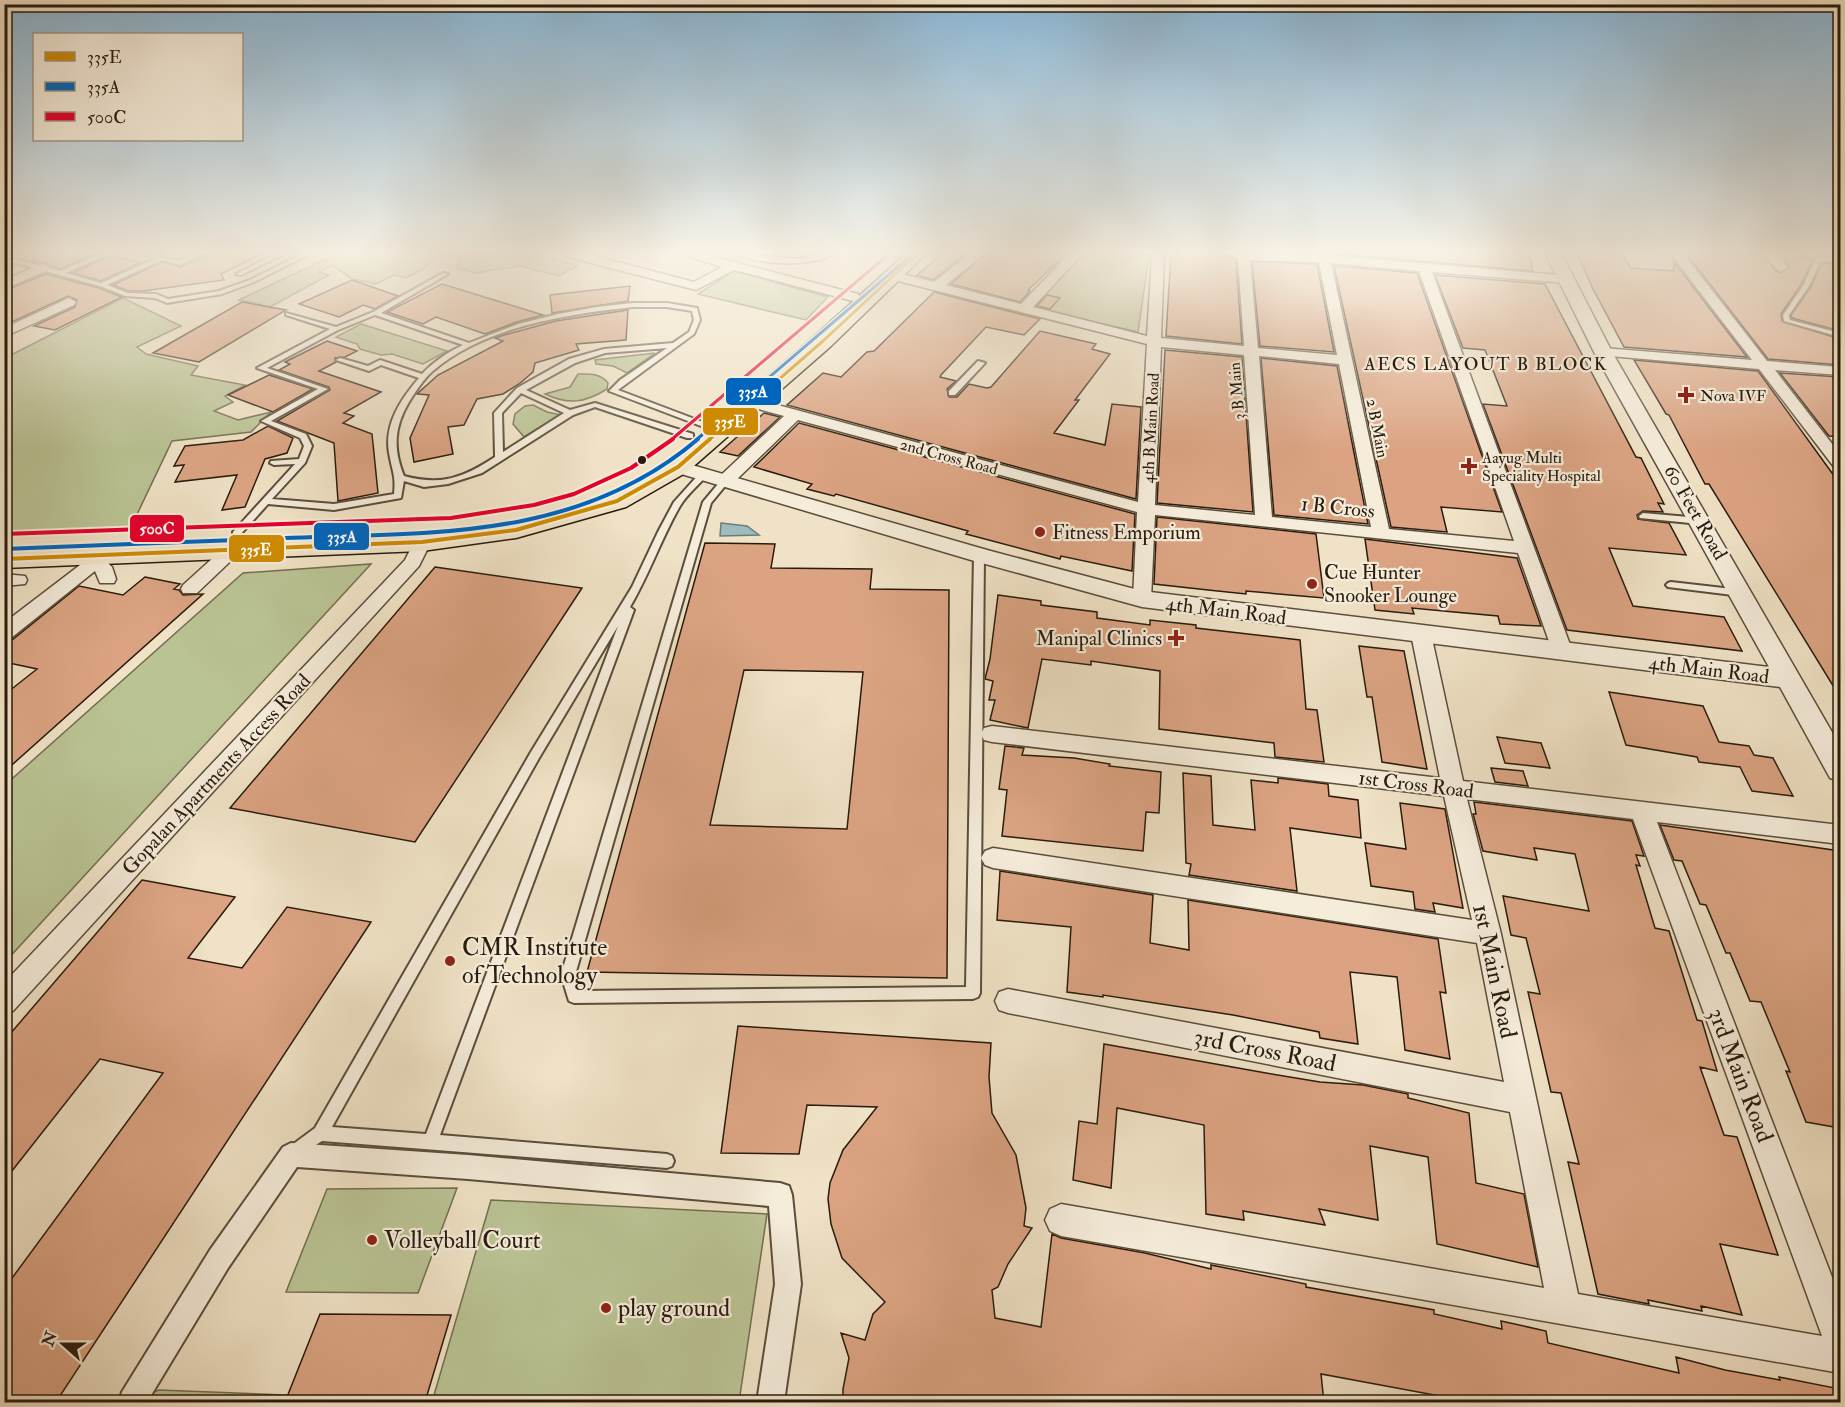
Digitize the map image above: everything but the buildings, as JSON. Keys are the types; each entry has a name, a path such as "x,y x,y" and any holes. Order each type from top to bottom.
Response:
{"main road":[{"path":"9,565 233,542 437,527 490,520 539,510 613,486 654,464 687,427 825,319"},
{"path":"9,565 101,566 233,542 422,542 516,530 582,512 617,501 678,467 846,319"}],"street":[{"path":"4,333 34,319"},
{"path":"1062,319 1154,342 1346,360"},
{"name":"4th B Main Road","path":"1142,599 1155,319"},
{"name":"3 B Main","path":"1246,319 1251,352 1264,522"},
{"name":"2 B Main","path":"1337,319 1381,534"},
{"path":"1442,319 1562,650"},
{"name":"60 Feet Road","path":"1586,319 1840,770"},
{"path":"1728,319 1840,464"},
{"path":"1603,352 1840,371"},
{"name":"2nd Cross Road","path":"752,403 1146,509"},
{"path":"715,477 794,415"},
{"name":"4th Main Road","path":"678,467 979,555 1142,599 1790,679"},
{"name":"1 B Cross","path":"1146,509 1526,548"},
{"path":"190,589 233,542"},
{"name":"Gopalan Apartments Access Road","path":"4,1002 413,562 422,542"},
{"path":"4,633 101,566"},
{"name":"1st Main Road","path":"1421,634 1453,788 1488,934 1565,1309"},
{"name":"1st Cross Road","path":"992,734 1840,834"},
{"name":"3rd Main Road","path":"1641,810 1840,1340"},
{"path":"993,858 1488,934"},
{"name":"3rd Cross Road","path":"1008,1001 1523,1100"},
{"path":"132,1402 219,1259 291,1155 468,1167 780,1195 788,1284 771,1402"},
{"path":"1061,1220 1840,1356"}],"lane":[{"path":"303,319 336,329"},
{"path":"233,542 302,461 308,446 303,436 265,422 324,389 261,368 336,329 361,319"},
{"path":"392,319 470,345"},
{"path":"266,501 334,507 399,496 400,478 393,460 392,432 407,399 423,377 434,366 470,345 502,331 545,319"},
{"path":"400,478 424,484 448,482 479,471 570,413 595,405 623,381 692,333 697,319"},
{"path":"1787,319 1787,321 1840,335"},
{"path":"499,458 498,413 520,390 572,361 604,351 676,345"},
{"path":"340,360 369,369 381,362 423,377"},
{"path":"952,393 981,363"},
{"path":"520,390 570,413"},
{"path":"614,391 687,427"},
{"path":"595,405 687,427"},
{"path":"274,462 302,461"},
{"path":"715,477 567,975 574,997 973,993 979,555"},
{"path":"431,1142 637,587 678,502 715,477"},
{"path":"1643,516 1700,521"},
{"path":"1671,585 1741,593"},
{"path":"291,1155 320,1132 534,755 637,587"},
{"path":"320,1132 667,1161"}],"green space":[{"path":"82,319 166,319 181,326 137,347 146,354 198,366 191,375 245,385 225,396 233,402 214,411 238,420 271,412 251,432 172,441 131,527 5,531 5,358"},
{"path":"1080,319 1140,319 1138,332"},
{"path":"361,324 447,351 423,364 392,354 381,355 360,349 357,344 336,337"},
{"path":"655,353 627,373 613,366 596,364 595,360"},
{"path":"578,374 602,377 608,383 607,389 584,400 576,401 561,400 545,394 570,387"},
{"path":"533,405 547,412 561,415 524,437 513,424 515,414 525,406"},
{"path":"371,564 5,962 5,785 243,573"},
{"name":"Volleyball Court","path":"457,1188 418,1293 286,1292 327,1189"},
{"name":"play ground","path":"491,1200 767,1214 739,1402 432,1402"},
{"path":"159,1390 285,1395 282,1402 140,1402 146,1395"}],"water":[{"path":"721,523 747,526 759,535 720,536"}],"transit line":[{"name":"500C","path":"4,534 451,518 534,505 574,494 631,468 676,437 814,319"},
{"name":"335A","path":"4,549 452,532 537,519 578,508 638,481 686,449 838,319"},
{"name":"335E","path":"4,559 422,542 516,530 617,501 678,467 847,319"}],"place":[{"name":"Nova IVF","path":"1686,395"},
{"name":"Aayug Multi Speciality Hospital","path":"1469,466"},
{"name":"Fitness Emporium","path":"1040,532"},
{"name":"Cue Hunter Snooker Lounge","path":"1312,584"},
{"name":"Manipal Clinics","path":"1176,638"},
{"name":"CMR Institute of Technology","path":"450,961"},
{"name":"Volleyball Court","path":"372,1240"},
{"name":"play ground","path":"606,1308"}],"district":[{"name":"AECS LAYOUT B BLOCK","path":"1486,364"}]}
